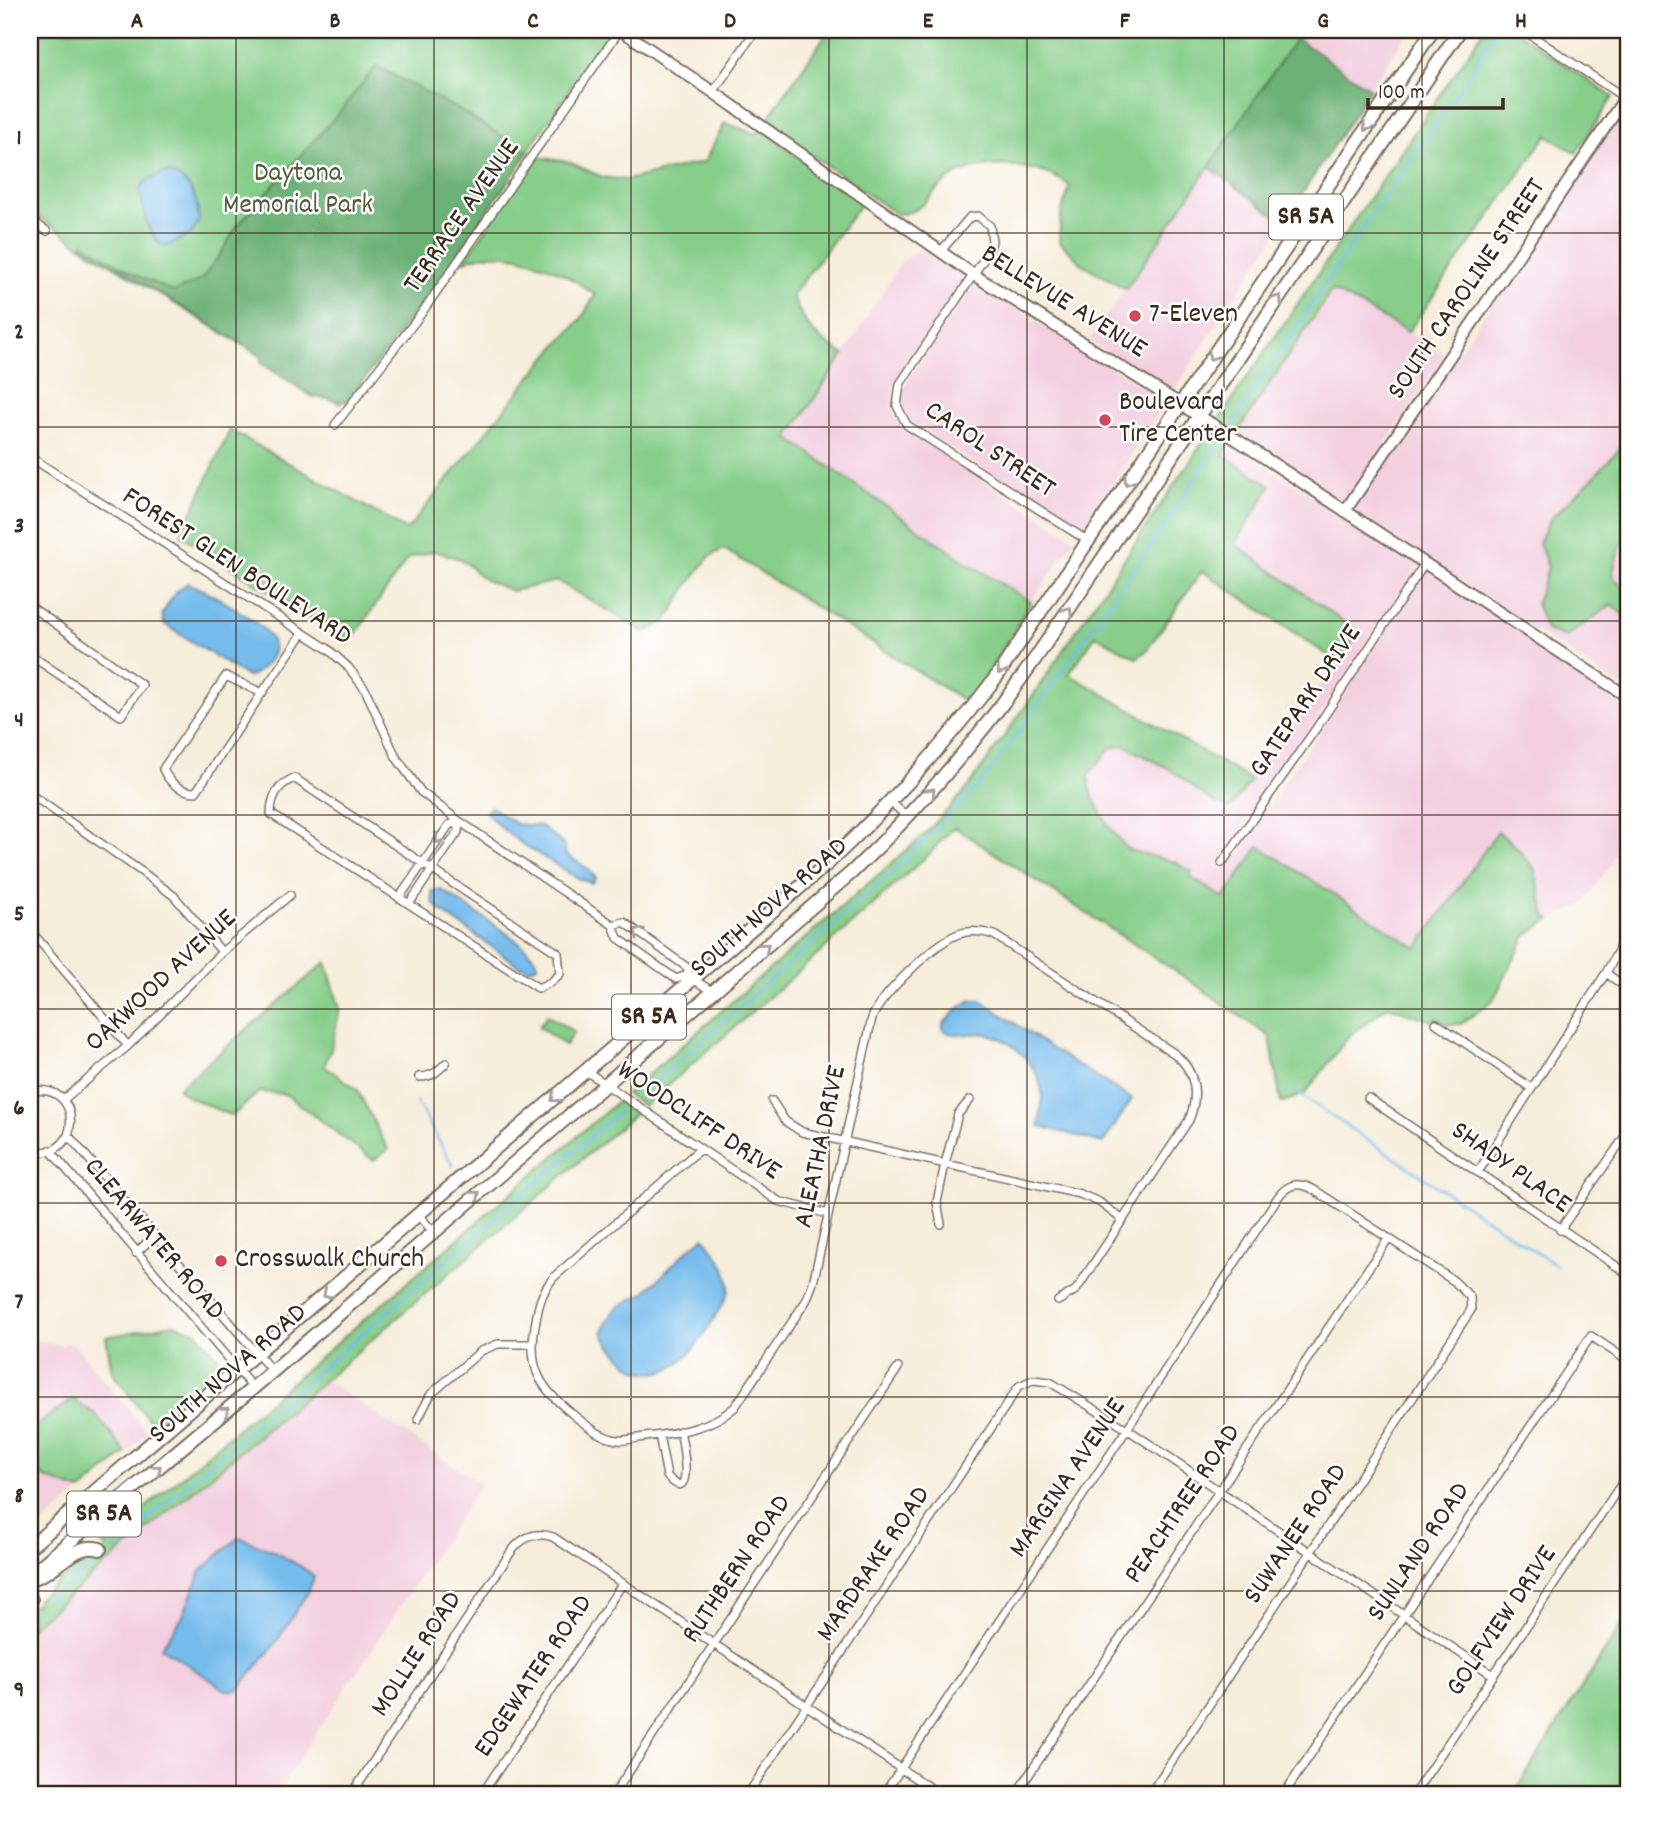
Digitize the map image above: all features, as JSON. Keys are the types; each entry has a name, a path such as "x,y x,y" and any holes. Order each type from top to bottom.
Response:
{"main road":[{"name":"SR 5A","path":"1180,404 1433,30"},
{"name":"SR 5A","path":"1198,417 1460,30"},
{"name":"SOUTH NOVA ROAD","path":"30,1547 586,1072 690,977 827,864 891,802 951,735 989,686 1180,404"},
{"name":"SOUTH NOVA ROAD","path":"30,1577 851,873 907,817 965,752 1014,689 1198,417"},
{"path":"30,1577 49,1573 79,1549 90,1546 100,1549"}],"street":[{"name":"BELLEVUE AVENUE","path":"620,30 974,275 1180,404 1628,697"},
{"name":"TERRACE AVENUE","path":"335,425 421,314 620,30"},
{"path":"713,92 756,30"},
{"path":"1527,31 1627,97"},
{"name":"SOUTH CAROLINE STREET","path":"1345,511 1627,97"},
{"name":"CAROL STREET","path":"941,251 970,217 978,216 986,221 992,233 990,250 900,384 897,406 906,425 1088,541"},
{"path":"30,219 47,231"},
{"name":"FOREST GLEN BOULEVARD","path":"30,457 328,649 348,667 366,689 396,757 421,792 612,925 618,938 676,979 690,977 688,968 624,922 612,925"},
{"name":"GATEPARK DRIVE","path":"1222,863 1317,727 1425,563"},
{"path":"30,606 142,685 121,716 30,654"},
{"path":"262,693 226,676 163,769 166,778 187,792 197,792 303,634"},
{"path":"294,778 432,868 558,953 560,974 538,988 271,814 271,801 277,790 294,778"},
{"path":"30,794 174,897 222,952"},
{"path":"891,802 907,817"},
{"path":"400,898 449,825 459,821 458,832 409,904"},
{"name":"OAKWOOD AVENUE","path":"63,1100 128,1046 222,952 290,895"},
{"path":"30,930 128,1046"},
{"path":"1478,1172 1606,973 1628,932"},
{"name":"ALEATHA DRIVE","path":"700,1149 549,1283 541,1298 532,1343 534,1366 543,1386 554,1399 596,1433 619,1441 709,1424 735,1407 806,1301 818,1264 872,1018 883,998 948,939 963,933 987,933 1002,939 1175,1054 1189,1070 1195,1095 1189,1120 1123,1220 1076,1290 1058,1301"},
{"path":"1606,973 1628,989"},
{"path":"690,977 713,992"},
{"path":"1436,1023 1531,1088"},
{"path":"419,1077 435,1074 446,1063"},
{"name":"WOODCLIFF DRIVE","path":"586,1072 778,1201 828,1214"},
{"path":"30,1092 50,1091 63,1100 71,1116 68,1135 62,1143 50,1150 30,1150"},
{"name":"SHADY PLACE","path":"1368,1098 1628,1274"},
{"path":"941,1224 937,1202 958,1114 970,1100"},
{"path":"772,1101 780,1115 793,1127 814,1136 1090,1197 1123,1220"},
{"path":"1560,1230 1628,1132"},
{"name":"CLEARWATER ROAD","path":"68,1135 272,1371"},
{"name":"CLEARWATER ROAD","path":"50,1150 253,1388"},
{"name":"MARGINA AVENUE","path":"884,1794 1278,1198 1288,1187 1297,1184 1307,1186 1388,1239"},
{"path":"419,1215 433,1232"},
{"path":"136,1253 155,1236"},
{"name":"SUWANEE ROAD","path":"1150,1794 1469,1314 1470,1297 1454,1281 1388,1239"},
{"name":"PEACHTREE ROAD","path":"1016,1794 1388,1239"},
{"name":"SUNLAND ROAD","path":"1284,1794 1591,1336 1628,1361"},
{"path":"418,1419 431,1394 481,1351 498,1344 532,1343"},
{"name":"RUTHBERN ROAD","path":"614,1794 898,1368"},
{"name":"MARDRAKE ROAD","path":"748,1794 1019,1386 1033,1380 1050,1382 1127,1429"},
{"path":"1127,1429 1493,1675"},
{"path":"659,1435 667,1476 678,1483 687,1474 680,1431"},
{"name":"GOLFVIEW DRIVE","path":"1413,1794 1628,1474"},
{"name":"MOLLIE ROAD","path":"354,1794 510,1552 520,1541 538,1534 553,1537 623,1583"},
{"path":"623,1583 939,1794"},
{"name":"EDGEWATER ROAD","path":"482,1794 623,1583"}],"shaded area":[{"path":"1302,30 1409,30 1370,89 1296,38"},
{"path":"1626,105 1628,440 1539,542 1548,568 1536,603 1566,637 1612,604 1627,619 1628,691 1351,510"},
{"path":"1209,167 1284,222 1172,393 1089,341"},
{"path":"916,250 937,255 966,278 895,382 893,409 903,429 1075,539 1031,602 966,562 787,437 844,354 900,264"},
{"path":"974,283 1167,402 1080,531 911,422 902,405 904,385"},
{"path":"1332,290 1445,355 1344,505 1236,434"},
{"path":"1230,442 1418,565 1313,725 1216,865 1224,869 1426,570 1628,703 1628,831 1621,837 1610,866 1582,905 1551,919 1546,916 1539,897 1498,832 1417,949 1259,846 1224,898 1190,877 1191,872 1175,862 1128,850 1109,827 1093,798 1088,776 1110,748 1125,745 1143,757 1170,769 1220,806 1230,808 1359,633 1235,544 1222,455"},
{"path":"1628,536 1628,591 1612,576 1619,549"},
{"path":"30,1338 62,1346 66,1343 74,1344 149,1433 126,1453 96,1415 73,1399 30,1430"},
{"path":"324,1379 481,1484 276,1794 30,1794 30,1628","holes":["258,1545 277,1551 294,1561 290,1617 275,1644 217,1685 198,1671 176,1627 201,1571"]},
{"path":"30,1466 45,1478 81,1491 30,1534"}],"green space":[{"name":"Daytona Memorial Park","path":"30,30 610,30 527,152 340,404 88,251 30,210"},
{"path":"829,30 1302,30 1126,289 1082,264 1059,241 1061,214 1070,186 1057,178 1042,172 1010,166 977,168 948,180 913,211 896,214 765,122"},
{"path":"1484,30 1522,30 1520,34 1613,97 1576,153 1547,135 1408,332 1332,290 1236,434 1217,422"},
{"path":"1296,38 1370,89 1284,222 1209,167"},
{"path":"376,66 457,109 529,152 417,311 347,402 313,397 261,363 261,356 81,245 83,243 136,275 174,292 202,279 237,226 338,114"},
{"path":"725,123 757,134 760,130 862,202 792,296 812,331 844,354 788,438 966,562 1031,602 969,704 724,549 710,556 688,585 666,622 645,632 557,581 512,591 485,580 461,559 434,551 408,558 349,644 181,535 230,430 407,530 550,353 582,318 595,295 550,268 515,256 479,256 463,262 537,157 569,162 602,177 626,180 704,162"},
{"path":"1211,430 1230,442 1223,455 1271,486 1235,544 1359,633 1338,662 1202,571 1146,651 1136,658 1096,635 1069,674 1251,780 1230,808 1213,801 1169,769 1125,745 1110,748 1088,776 1093,798 1109,827 1128,850 1175,862 1192,872 1190,877 1224,898 1259,846 1417,948 1498,831 1534,868 1546,916 1551,919 1526,936 1493,1000 1461,1024 1446,1024 1436,1017 1432,1021 1388,1006 1349,1036 1305,1094 1281,1103 1270,1037 1189,980 954,827 929,854 813,959 644,1106 626,1094 924,835 966,790"},
{"path":"1628,440 1628,536 1619,549 1612,576 1628,591 1628,624 1627,619 1612,604 1566,637 1546,630 1536,603 1548,568 1539,542 1551,518"},
{"path":"326,962 340,1009 331,1049 324,1066 357,1089 388,1150 373,1160 285,1094 259,1092 232,1116 188,1097 178,1088"},
{"path":"547,1015 574,1032 565,1045 539,1027"},
{"path":"618,1101 636,1113 30,1628 30,1605 35,1605 37,1599 93,1552 103,1555 106,1546 102,1545"},
{"path":"174,1324 196,1331 227,1368 155,1428 112,1372 106,1337"},
{"path":"73,1399 96,1415 126,1453 81,1491 45,1478 30,1466 30,1430"},
{"path":"1628,1615 1628,1794 1513,1794"}],"water":[{"path":"167,172 182,180 192,191 199,221 191,234 166,247 150,229 140,188 146,181"},
{"path":"188,583 233,607 266,632 271,639 273,651 263,667 248,677 164,624 162,614 176,592"},
{"path":"491,807 516,824 541,826 565,846 565,854 587,868 596,878 592,883 579,879 530,848 495,822 486,812"},
{"path":"441,889 523,946 538,964 531,969 518,965 445,914 433,903 432,891"},
{"path":"972,1000 981,1000 1132,1099 1103,1143 1039,1126 1042,1098 1040,1084 1030,1064 1015,1048 986,1034 958,1034 943,1030 943,1024 960,1007"},
{"path":"704,1237 727,1276 729,1290 725,1301 697,1344 675,1366 649,1373 635,1368 621,1357 606,1339 603,1331 609,1318 617,1308 647,1290"},
{"path":"239,1537 286,1558 314,1576 309,1590 275,1644 238,1690 226,1690 161,1647 182,1618 201,1571"}],"waterway":[{"path":"1234,421 1347,251 1462,86 1496,30"},
{"path":"640,1095 899,866 988,775 1150,547 1214,449"},
{"path":"1294,1091 1557,1266"},
{"path":"416,1101 453,1166"},
{"path":"114,1547 619,1112"},
{"path":"49,1599 94,1562"}],"place":[{"name":"7-Eleven","path":"1135,316"},
{"name":"Boulevard Tire Center","path":"1105,420"},
{"name":"Crosswalk Church","path":"221,1261"}]}
